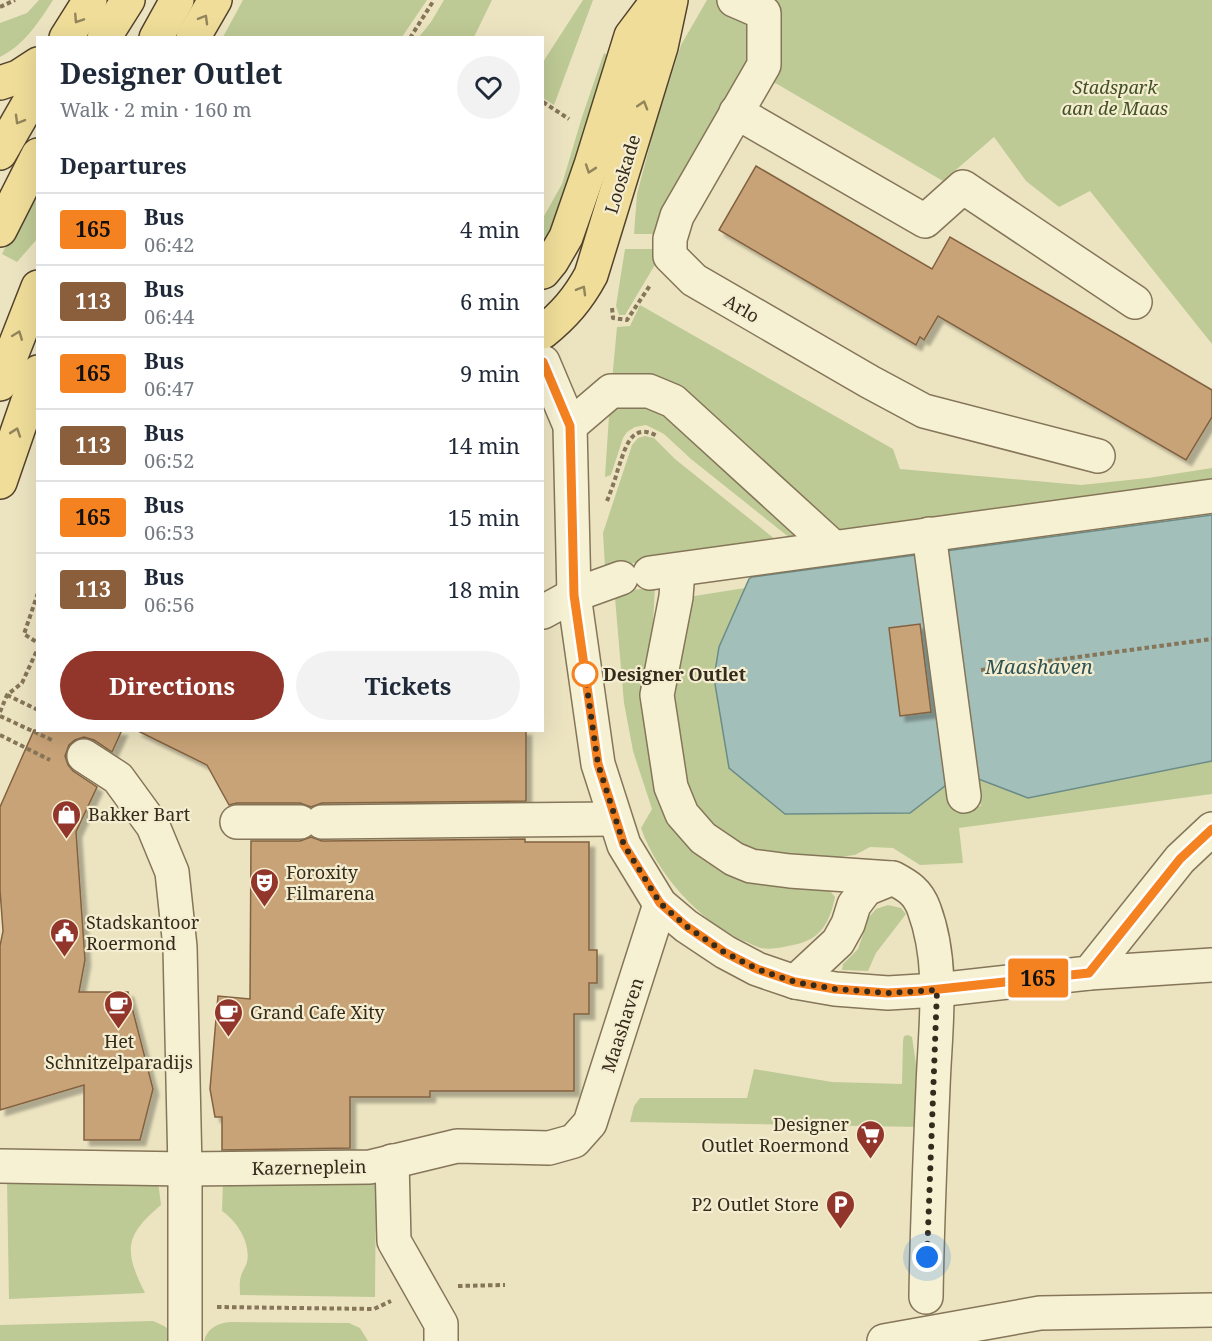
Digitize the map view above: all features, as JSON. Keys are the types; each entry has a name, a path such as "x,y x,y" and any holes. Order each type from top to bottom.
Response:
{"main road":[{"path":"67,36 90,0"},
{"path":"105,36 128,0"},
{"path":"157,36 177,0"},
{"path":"194,36 215,0"},
{"name":"Looskade","path":"544,271 566,237 631,36 658,0"},
{"name":"Looskade","path":"544,331 567,312 591,275 661,47 671,0"},
{"path":"0,82 18,77 36,65"},
{"path":"0,153 36,90"},
{"path":"0,230 36,158"},
{"path":"0,384 36,292"},
{"path":"0,482 36,378"}],"street":[{"path":"670,256 670,239 677,216 764,65 772,7 734,0"},
{"path":"736,112 925,221 963,187 1136,302"},
{"name":"Arlo","path":"670,256 694,280 924,411 1098,456"},
{"path":"544,364 570,426 574,595 598,764 624,845 660,903 686,926 724,952 757,969 795,982 835,989 888,993 937,990 1089,973 1212,965"},
{"path":"570,426 611,390 649,392 673,401 833,547"},
{"path":"544,611 574,595 650,574 833,547 930,541 1212,496"},
{"path":"930,541 964,796"},
{"path":"650,574 676,597 657,695 670,787 682,814 703,838 734,859 751,866 893,878 912,888 924,908 933,941 937,990 927,1216 926,1298"},
{"path":"84,756 118,778 153,826 172,872 180,946 185,1169 185,1341"},
{"path":"237,822 615,819"},
{"path":"1089,973 1180,859 1212,829"},
{"path":"795,982 838,942 848,924 854,905 866,888 893,878"},
{"name":"Maashaven","path":"574,1141 590,1123 660,903"},
{"name":"Kazerneplein","path":"0,1166 185,1169 369,1167 458,1146 549,1148 574,1141"},
{"path":"393,1161 394,1241 441,1324 441,1341"},
{"path":"884,1341 1040,1314 1212,1310"}],"path":[{"path":"0,7 15,0"},
{"path":"411,36 434,0"},
{"path":"544,103 570,120"},
{"path":"591,275 611,285 613,318 627,320 670,256"},
{"path":"606,507 627,442 636,433 644,431 655,434 662,440"},
{"path":"36,599 24,634 36,642"},
{"path":"948,675 1212,639"},
{"path":"0,712 8,695 22,683 36,652"},
{"path":"8,695 36,709"},
{"path":"0,716 84,756"},
{"path":"185,1307 374,1309 420,1287 506,1285"}],"green space":[{"path":"39,0 53,0 24,39 0,57 0,23 27,13"},
{"path":"243,0 427,0 403,36 224,36"},
{"path":"444,0 492,0 474,36 420,36"},
{"path":"583,0 593,0 554,105 544,99 544,60"},
{"name":"Stadspark aan de Maas","path":"707,0 1212,0 1212,344 1090,191 1059,207 1026,181 994,137 943,181 777,84 743,75 658,221 656,234 634,234 637,194 655,126 681,45"},
{"path":"604,53 613,59 567,205 544,244 544,216 562,184"},
{"path":"36,184 36,240 17,262 2,254"},
{"path":"625,249 658,249 659,258 625,315 619,315 616,306"},
{"path":"640,305 893,449 900,469 1081,485 1212,468 1212,484 848,536 827,531 678,395 612,381 617,327 630,326"},
{"path":"610,400 667,408 809,540 795,542 691,459 664,434 646,425 635,427 627,432 611,475 605,477"},
{"path":"645,436 654,438 675,459 781,544 605,567 603,533 632,445 638,438"},
{"path":"655,587 648,714 671,821 826,886 835,897 827,922 817,934 803,943 769,949 761,948 728,933 696,909 682,895 648,845 641,828 652,809 633,751 624,703 615,598 618,592"},
{"path":"745,588 719,647 949,783 954,810 981,806 976,778 1028,798 1212,761 1212,794 959,828 963,863 920,865 893,848 870,847 855,855 801,862 761,858 709,826 679,782 665,696 688,597"},
{"path":"888,905 901,908 906,914 876,953 868,971 842,970 843,964 858,949 869,917 876,909"},
{"path":"904,1036 912,1037 921,1098 920,1127 630,1122 634,1106 640,1098 747,1098 754,1069 832,1082 902,1084 903,1041"},
{"path":"7,1181 158,1181 161,1205 140,1226 131,1245 133,1266 145,1293 9,1299"},
{"path":"223,1181 376,1181 375,1297 240,1295 240,1278 247,1262 247,1247 238,1227 222,1211"},
{"path":"153,1321 171,1331 177,1341 0,1341 0,1325"},
{"path":"231,1322 349,1323 360,1328 368,1341 204,1341 205,1336 214,1327"}],"water":[{"name":"Maashaven","path":"1212,515 1212,761 1028,798 976,778 949,783 910,813 785,814 729,768 714,678 719,647 749,579 752,577"}],"building":[{"path":"756,166 932,269 950,237 1212,390 1212,417 1186,460 938,316 924,340 920,337 916,345 719,230"},
{"path":"920,624 931,712 900,716 889,628"},
{"path":"34,730 36,732 121,732 112,752 94,740 84,737 69,745 65,756 73,771 97,787 76,832 85,960 79,992 128,992 153,1089 140,1140 84,1140 84,1085 0,1110 0,946 3,931 0,890 0,807"},
{"path":"140,732 526,732 526,801 322,803 311,807 300,803 229,805 207,765"},
{"path":"311,837 322,841 525,839 525,842 589,842 589,950 597,950 597,983 589,983 589,1014 574,1014 574,1091 430,1091 430,1097 350,1097 350,1148 222,1150 222,1117 215,1117 210,1089 218,996 250,999 251,841 300,841"}],"bus line":[{"name":"165","path":"544,364 570,426 574,595 598,764 624,845 660,903 686,926 724,952 757,969 795,982 835,989 888,993 937,990 1089,973 1180,859 1212,829"}],"place":[{"name":"Designer Outlet","path":"585,674"},
{"name":"Bakker Bart","path":"67,840"},
{"name":"Foroxity Filmarena","path":"265,908"},
{"name":"Stadskantoor Roermond","path":"65,958"},
{"name":"Het Schnitzelparadijs","path":"119,1030"},
{"name":"Grand Cafe Xity","path":"229,1038"},
{"name":"Designer Outlet Roermond","path":"870,1160"},
{"name":"P2 Outlet Store","path":"840,1230"}],"route":[{"path":"585,674 598,764 624,845 660,903 686,926 724,952 757,969 795,982 835,989 888,993 937,990 927,1257"}]}
